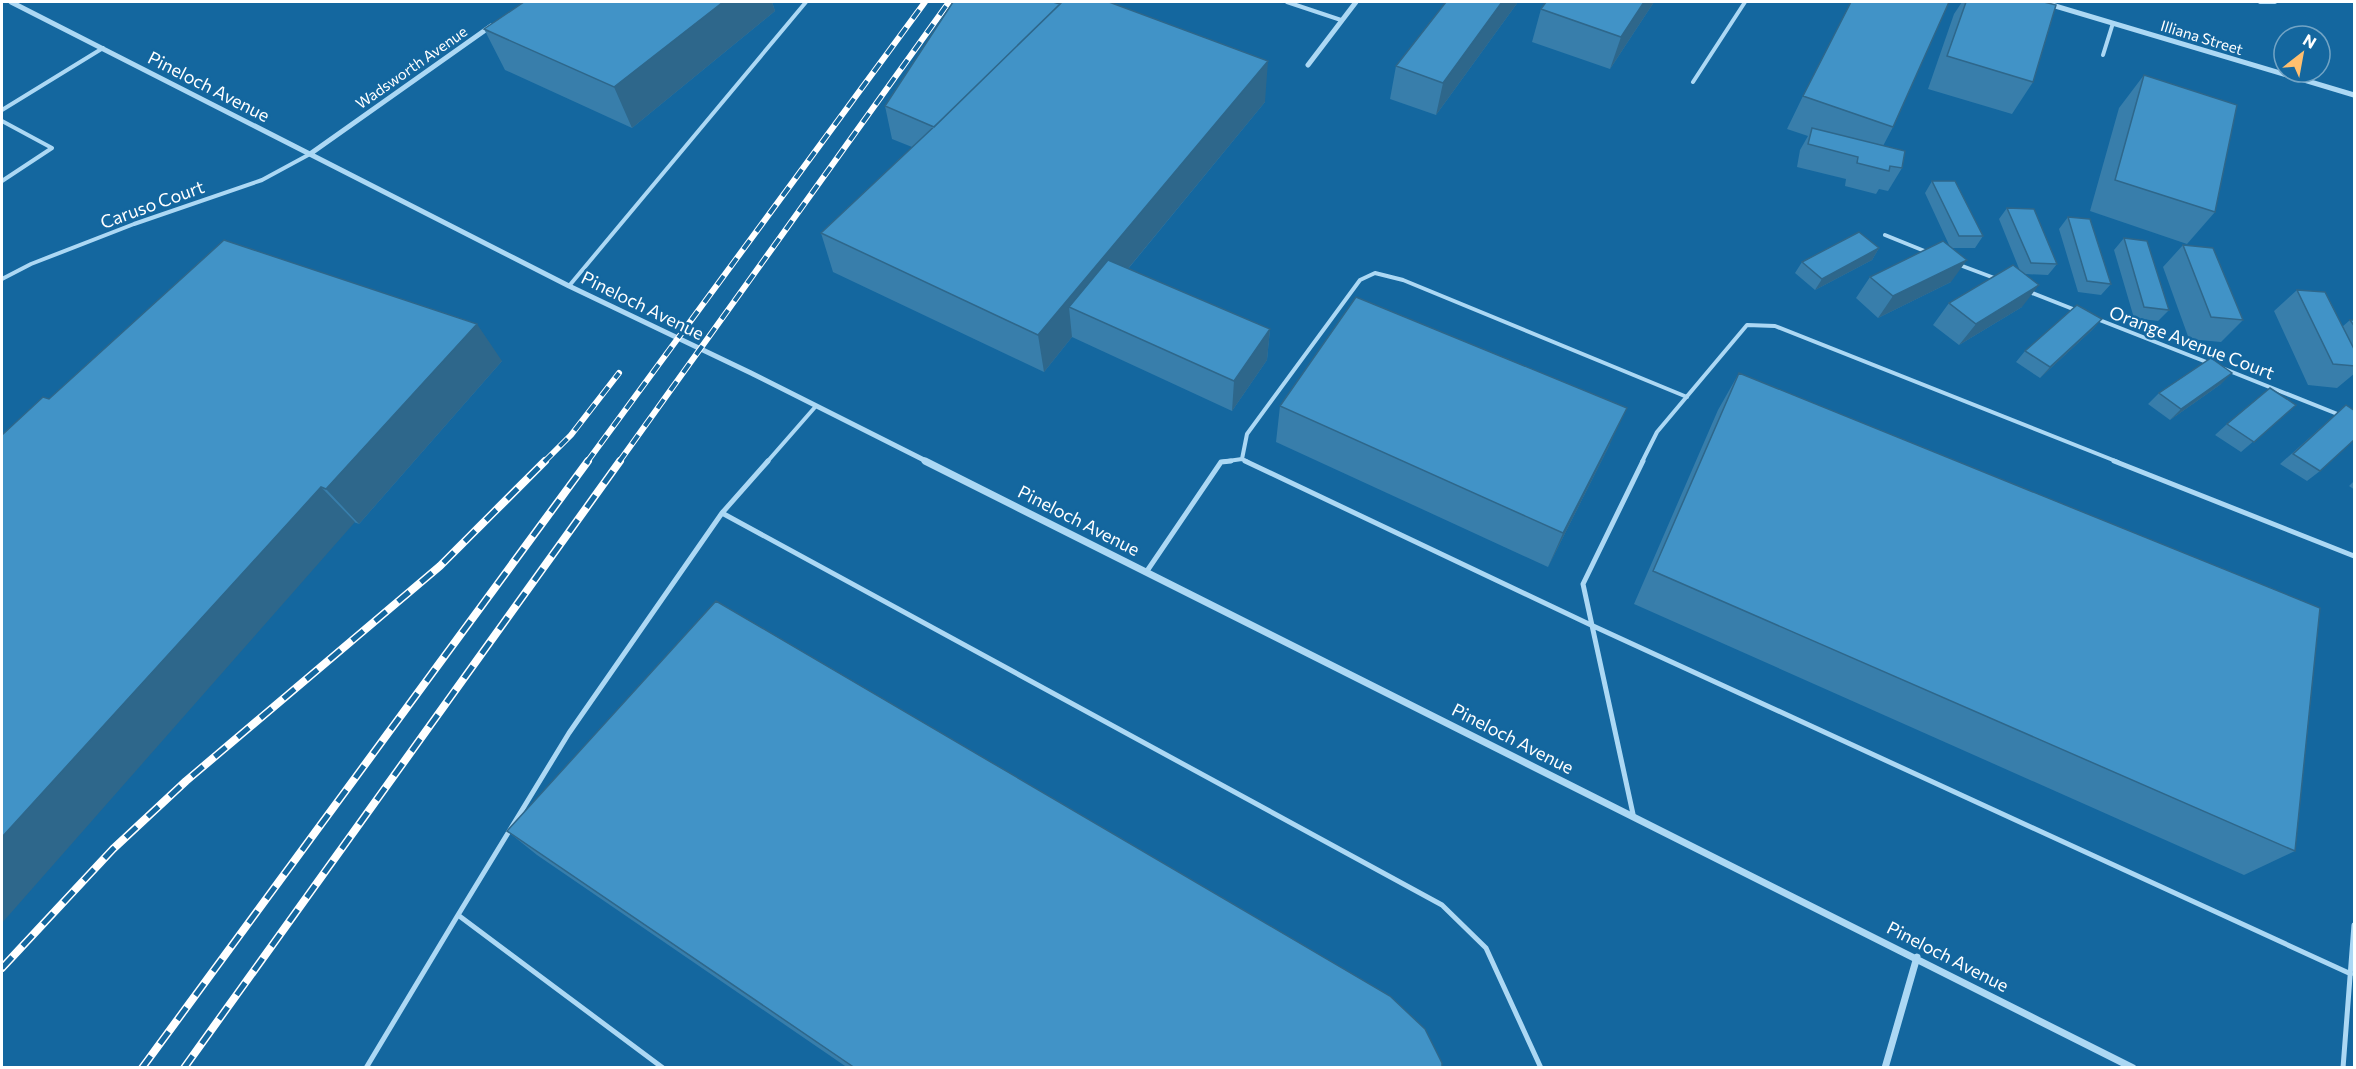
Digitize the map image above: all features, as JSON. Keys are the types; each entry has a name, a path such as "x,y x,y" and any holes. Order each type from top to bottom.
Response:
{"street":[{"name":"Pineloch Avenue","path":"11,2 569,286 1147,571 1917,957 2133,1068"},
{"path":"1308,65 1356,2"},
{"name":"Illiana Street","path":"2042,2 2355,95"},
{"name":"Wadsworth Avenue","path":"310,154 498,21"},
{"path":"1885,1068 1917,957"}],"lane":[{"path":"569,286 806,2"},
{"path":"1287,2 1341,20"},
{"path":"1693,82 1745,2"},
{"path":"2260,2 2275,2"},
{"path":"2103,55 2113,22"},
{"path":"2,110 103,48"},
{"path":"2,121 52,148 2,181"},
{"name":"Caruso Court","path":"2,279 31,264 134,224 262,180 310,154"},
{"path":"1885,236 1929,253"},
{"path":"1952,262 2007,284"},
{"path":"1242,459 1247,434 1360,280 1375,273 1403,280 1687,397"},
{"name":"Orange Avenue Court","path":"2018,288 2085,314"},
{"name":"Orange Avenue Court","path":"2096,319 2341,415"},
{"path":"1633,814 1583,584 1657,432 1747,325 1775,326 2355,556"},
{"path":"366,1068 569,733 722,513 816,406"},
{"path":"1147,571 1221,462 1242,459 1591,625 2350,974"},
{"path":"722,513 1442,905 1486,948 1541,1068"},
{"path":"458,915 663,1068"},
{"path":"2343,1068 2355,925"}],"building":[{"path":"524,2 723,2 614,87 484,29"},
{"path":"953,2 1053,2 1060,4 934,127 885,106"},
{"path":"1062,2 1109,2 1268,61 1038,335 821,233"},
{"path":"1446,2 1502,2 1443,83 1396,66"},
{"path":"1546,2 1644,2 1621,37 1541,9"},
{"path":"1851,2 1949,2 1893,127 1803,96"},
{"path":"1966,2 2044,2 2056,5 2033,82 1947,56"},
{"path":"2144,75 2237,105 2215,212 2115,180"},
{"path":"1812,128 1905,151 1902,168 1890,166 1889,171 1857,163 1858,157 1808,144"},
{"path":"1932,181 1955,181 1983,236 1959,236"},
{"path":"2007,208 2034,209 2057,264 2031,263"},
{"path":"2068,217 2090,219 2111,284 2087,281"},
{"path":"1859,232 1879,248 1822,279 1802,262"},
{"path":"2124,238 2147,241 2169,310 2144,307"},
{"path":"224,240 477,324 326,489 321,487 2,837 2,435 43,397 49,399"},
{"path":"1943,241 1967,260 1893,296 1870,277"},
{"path":"2183,245 2213,248 2243,320 2211,317"},
{"path":"1108,260 1270,329 1234,381 1069,307"},
{"path":"2013,265 2039,285 1976,324 1949,303"},
{"path":"2297,290 2325,292 2355,351 2355,366 2333,364"},
{"path":"1356,297 1627,408 1563,533 1280,406"},
{"path":"2077,305 2102,319 2050,367 2025,351"},
{"path":"2211,358 2232,373 2181,409 2159,393"},
{"path":"1739,373 2320,608 2295,851 1653,571"},
{"path":"2270,388 2296,405 2254,442 2227,424"},
{"path":"2346,405 2355,411 2355,439 2320,471 2293,454"},
{"path":"716,601 1390,996 1425,1029 1442,1063 1442,1068 855,1068 507,831"}],"railway":[{"path":"587,462 925,2"},
{"path":"619,462 949,2"},
{"path":"2,968 113,849 186,781 440,566 571,435 619,373"},
{"path":"142,1068 588,461"},
{"path":"184,1068 620,461"}]}
